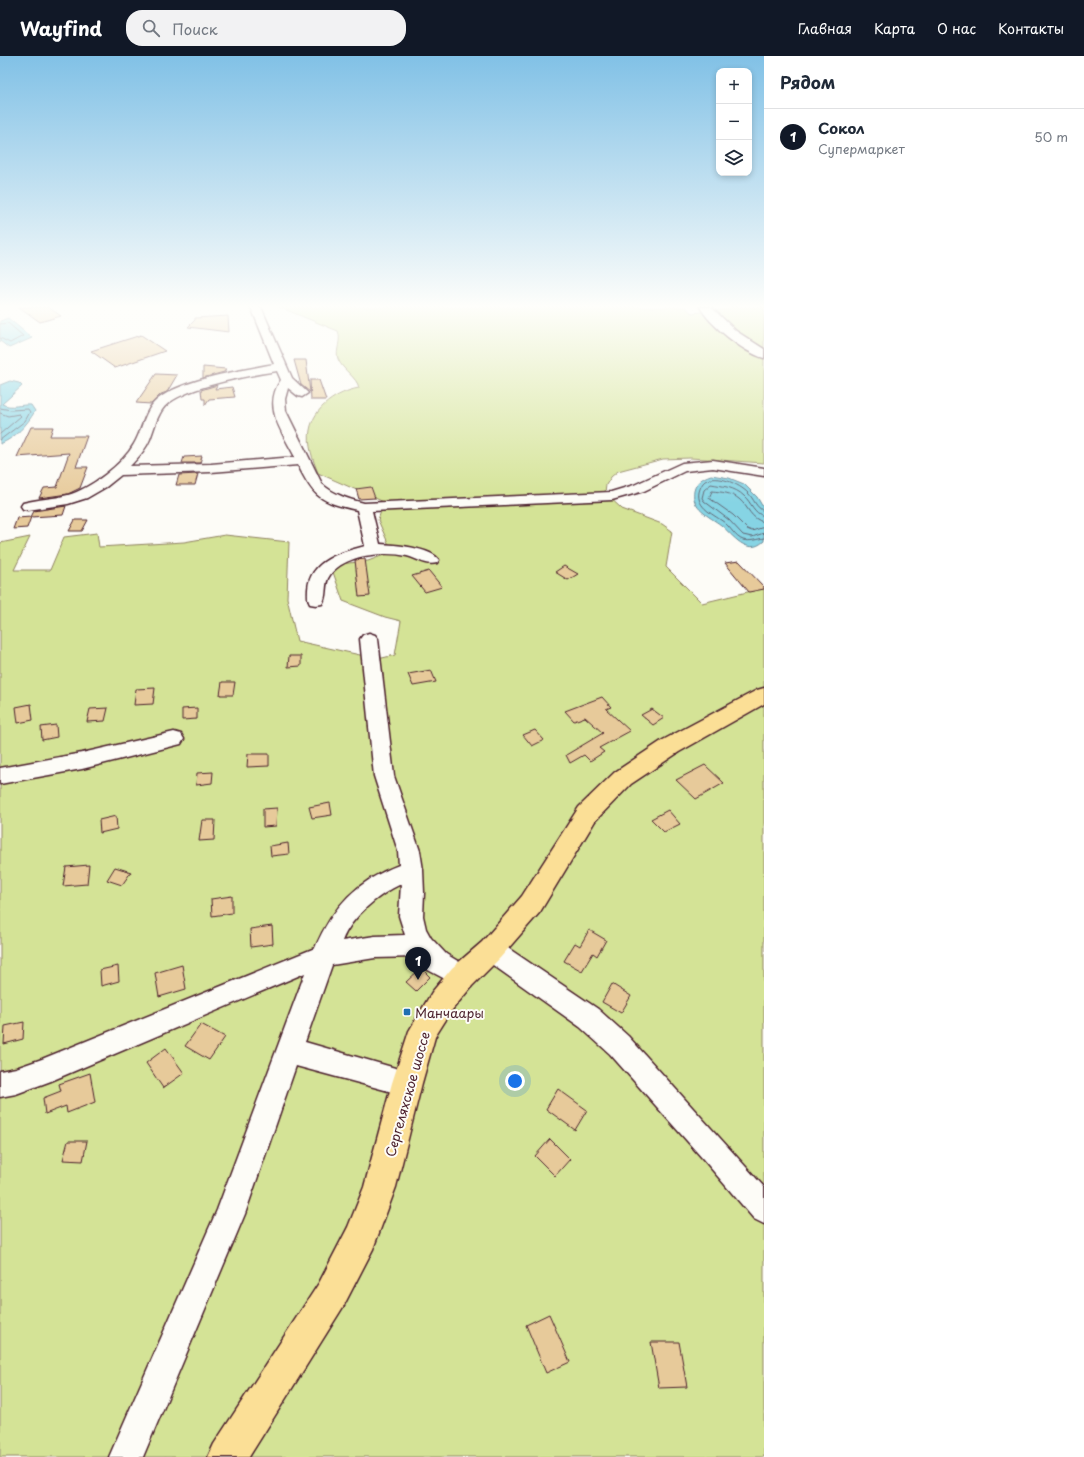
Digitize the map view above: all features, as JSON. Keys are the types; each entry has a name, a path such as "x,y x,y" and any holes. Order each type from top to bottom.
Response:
{"main road":[{"name":"Сергеляхское шоссе","path":"227,1457 331,1296 361,1237 380,1187 407,1083 423,1031 442,1001 462,977 490,950 531,904 587,814 623,778 671,746 764,695"}],"street":[{"path":"28,506 78,497 117,471 129,461 139,448 156,409 169,397 183,391 251,372"},
{"path":"284,372 287,380 302,393"},
{"path":"287,380 278,398 280,411 316,486 323,494 335,500 364,507 612,496 639,488 682,467 696,465 714,464 764,472"},
{"path":"117,471 211,468 304,460"},
{"path":"364,507 373,549"},
{"path":"316,600 318,580 328,567 347,557 373,549 406,551 419,554 431,560"},
{"path":"369,639 384,776 406,837 412,870 411,916 415,932 423,946 437,962 462,977"},
{"path":"0,776 82,761 174,740"},
{"path":"126,1457 230,1214 323,956 334,931 349,910 362,897 391,878 412,870"},
{"path":"0,1084 16,1081 42,1072 323,956 360,947 423,946"},
{"path":"490,950 589,1018 619,1045 713,1149 764,1209"},
{"path":"290,1051 407,1083"}],"green space":[{"path":"348,372 764,372 764,463 690,458 663,459 618,471 611,477 606,485 605,493 622,509 662,524 672,531 666,567 702,603 764,588 764,1457 0,1457 0,543 30,537 14,570 50,570 64,537 97,533 99,547 184,542 225,535 289,542 287,598 297,641 378,659 395,655 401,621 385,617 343,601 333,572 339,564 368,561 392,552 378,520 384,502 318,473 312,457 309,441 312,422 321,408 335,397 359,388 353,377"}],"water":[{"path":"10,381 19,383 22,386 2,404 12,406 31,405 35,411 20,430 11,438 0,444 0,385"},
{"path":"711,475 729,478 744,484 757,497 764,509 764,541 752,547 746,546 735,539 721,525 706,515 698,507 695,503 694,497 696,485"}],"building":[{"path":"203,372 223,372 203,378"},
{"path":"297,372 308,372 310,392 301,385"},
{"path":"156,374 177,375 167,392 161,394 151,404 136,403"},
{"path":"310,380 319,380 326,400 311,400"},
{"path":"217,385 215,389 232,387 235,397 209,399 205,405 205,399 202,399 201,390"},
{"path":"31,427 53,427 50,436 87,436 76,467 88,467 80,488 68,494 39,498 44,488 57,487 69,453 17,457"},
{"path":"202,456 200,463 182,463 184,457"},
{"path":"198,474 195,485 176,485 179,475"},
{"path":"371,487 375,498 359,499 356,489"},
{"path":"66,506 63,515 31,517 34,511"},
{"path":"31,517 27,528 13,529 17,518"},
{"path":"75,520 88,520 82,531 69,531"},
{"path":"365,559 370,596 359,597 355,560"},
{"path":"739,561 764,587 764,589 749,592 725,563"},
{"path":"564,566 578,574 568,580 555,572"},
{"path":"429,571 442,587 425,592 412,576"},
{"path":"289,656 301,656 301,666 288,667"},
{"path":"431,670 436,682 413,686 408,674"},
{"path":"222,682 235,682 233,695 220,695"},
{"path":"155,688 153,704 134,705 136,689"},
{"path":"602,697 611,707 606,709 630,731 599,748 604,752 590,761 584,755 570,763 566,755 603,733 585,717 574,721 565,711"},
{"path":"31,704 33,720 18,723 16,707"},
{"path":"108,708 105,721 87,722 90,709"},
{"path":"197,708 197,719 182,720 182,709"},
{"path":"652,709 664,718 653,725 641,715"},
{"path":"56,725 57,737 42,740 41,727"},
{"path":"535,730 544,740 532,746 523,735"},
{"path":"248,754 269,754 269,766 247,767"},
{"path":"705,765 724,783 696,799 676,780"},
{"path":"213,772 212,783 196,785 197,773"},
{"path":"330,803 332,815 312,818 309,807"},
{"path":"277,808 276,826 263,827 263,809"},
{"path":"668,810 680,824 664,832 651,819"},
{"path":"116,816 117,829 100,833 99,820"},
{"path":"202,820 215,820 214,840 199,841"},
{"path":"288,843 289,854 271,856 270,846"},
{"path":"89,865 87,884 63,886 66,867"},
{"path":"115,867 131,872 122,885 107,880"},
{"path":"232,896 232,913 212,916 211,899"},
{"path":"272,926 273,944 251,947 250,929"},
{"path":"589,930 606,940 597,956 593,953 582,971 564,961 575,943 580,946"},
{"path":"182,965 186,989 159,997 155,973"},
{"path":"118,966 119,981 101,986 100,970"},
{"path":"421,968 430,977 416,991 406,982"},
{"path":"612,984 631,996 621,1013 602,1002"},
{"path":"24,1022 23,1039 4,1044 5,1026"},
{"path":"201,1024 225,1037 209,1060 185,1046"},
{"path":"166,1048 184,1073 163,1088 146,1063"},
{"path":"90,1073 95,1102 67,1113 66,1106 45,1114 43,1098 61,1091 59,1084"},
{"path":"558,1089 587,1110 575,1130 546,1109"},
{"path":"550,1139 570,1159 555,1176 535,1156"},
{"path":"68,1141 87,1141 83,1161 63,1160"},
{"path":"549,1314 570,1362 546,1373 526,1325"},
{"path":"651,1342 679,1342 687,1387 659,1388"}],"place":[{"name":"Сокол","path":"418,980"},
{"name":"Манчаары","path":"407,1012"}]}
